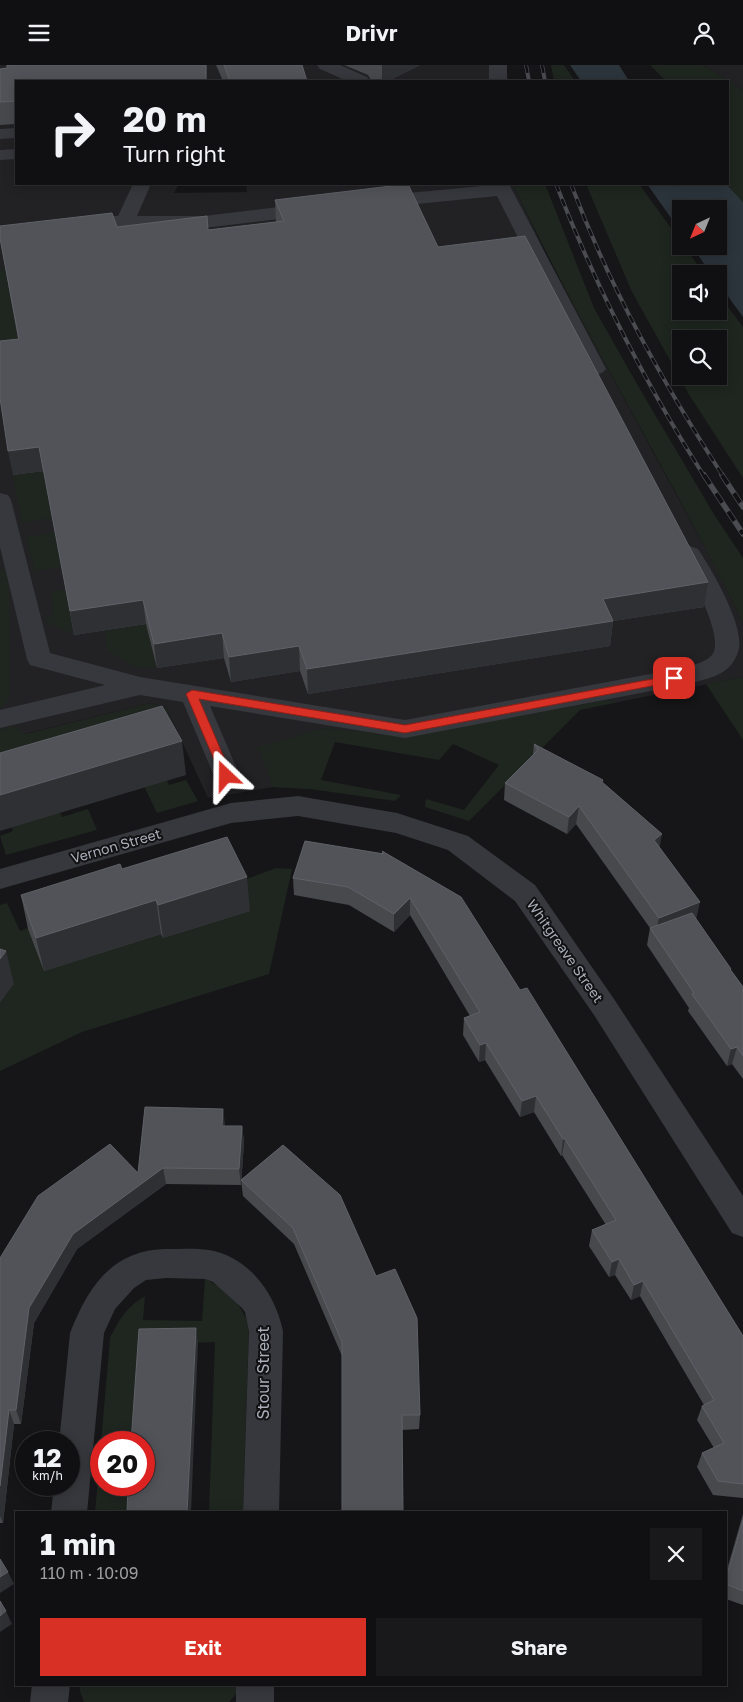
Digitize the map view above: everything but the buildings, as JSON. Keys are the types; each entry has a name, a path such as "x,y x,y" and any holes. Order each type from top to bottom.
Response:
{"street":[{"path":"326,65 359,80"},
{"path":"498,65 498,80"},
{"path":"0,134 15,133"},
{"path":"0,141 0,155 15,154"},
{"path":"125,222 142,185"},
{"path":"358,204 464,189 501,187 602,383"},
{"path":"57,227 94,222 204,222 329,208"},
{"path":"1,507 39,659 140,686 405,729 688,675 711,668 724,657 727,646 720,611 679,532"},
{"path":"0,719 140,686"},
{"path":"192,694 226,776"},
{"name":"Whitgreave Street","path":"231,813 298,806 397,823 458,843 525,893 604,1007 743,1223"},
{"name":"Vernon Street","path":"0,879 231,813"},
{"name":"Stour Street","path":"68,1511 87,1333 95,1311 117,1282 132,1271 161,1263 213,1266 237,1282 257,1302 266,1331 261,1511"},
{"path":"49,1702 51,1686"},
{"path":"255,1686 255,1702"}],"shaded area":[{"path":"0,65 506,65 508,80 15,80 15,185 178,185 174,193 247,192 246,185 513,185 547,257 714,564 743,623 743,677 410,744 325,728 310,789 273,787 208,798 166,707 150,703 0,740"},
{"path":"551,65 564,65 574,80 554,80"},
{"path":"570,65 619,65 628,80 580,80"},
{"path":"650,65 703,65 727,80 665,80"},
{"path":"703,65 743,65 743,90"},
{"path":"729,81 743,90 743,202 727,185 729,185"},
{"path":"513,185 545,185 594,308 715,516 743,558 743,623 687,513 540,240"},
{"path":"586,185 640,185 672,230 672,255 690,255 698,265 672,265 672,320 727,320 727,306 743,327 743,478 684,385 727,385 727,330 672,330 672,364 632,292"},
{"path":"648,185 727,185 743,202 743,317 727,295 727,265 705,265 698,255 728,255 728,200 672,200 672,219"},
{"path":"5,268 23,363 0,366 0,270"},
{"path":"44,471 52,518 22,523 13,475"},
{"path":"55,532 62,567 35,571 26,537"},
{"path":"0,570 5,570 9,575 9,699 0,707"},
{"path":"66,590 74,635 44,621 54,613 51,592"},
{"path":"146,624 157,668 136,667 107,651 105,631"},
{"path":"743,677 743,740 706,684"},
{"path":"608,700 619,702 580,710 469,821 425,807 426,799 464,810 499,765 453,744 439,760 335,742 321,780 401,795 395,801 310,789 273,787 258,747 325,728 404,736"},
{"path":"150,703 166,707 181,740 168,743 98,801 82,806 78,795 0,789 0,730 13,726 26,734"},
{"path":"165,776 169,785 186,780 198,801 157,813 142,782"},
{"path":"58,808 62,817 88,809 97,830 6,855 0,836 13,831 9,822"},
{"path":"276,868 292,869 269,974 82,1032 0,1071 0,1003 10,989 0,985 0,905 7,903 20,931 28,928 33,941 151,910 163,938 249,911 241,881"},
{"path":"205,1279 227,1292 241,1309 249,1325 243,1511 209,1511 215,1342 142,1344 137,1431 102,1431 110,1338 124,1314 145,1296 143,1320 202,1321"},
{"path":"96,1496 132,1496 131,1511 95,1511"},
{"path":"80,1686 236,1686 236,1694 229,1702 84,1702"}],"railway":[{"path":"526,65 529,80"},
{"path":"542,65 545,80"},
{"path":"556,185 571,222 623,334 662,406 704,476"},
{"path":"571,185 586,223 620,298 679,406 723,476"},
{"path":"704,475 743,534"},
{"path":"722,475 743,507"}],"route":[{"path":"226,776 192,694 405,729 674,678"}]}
